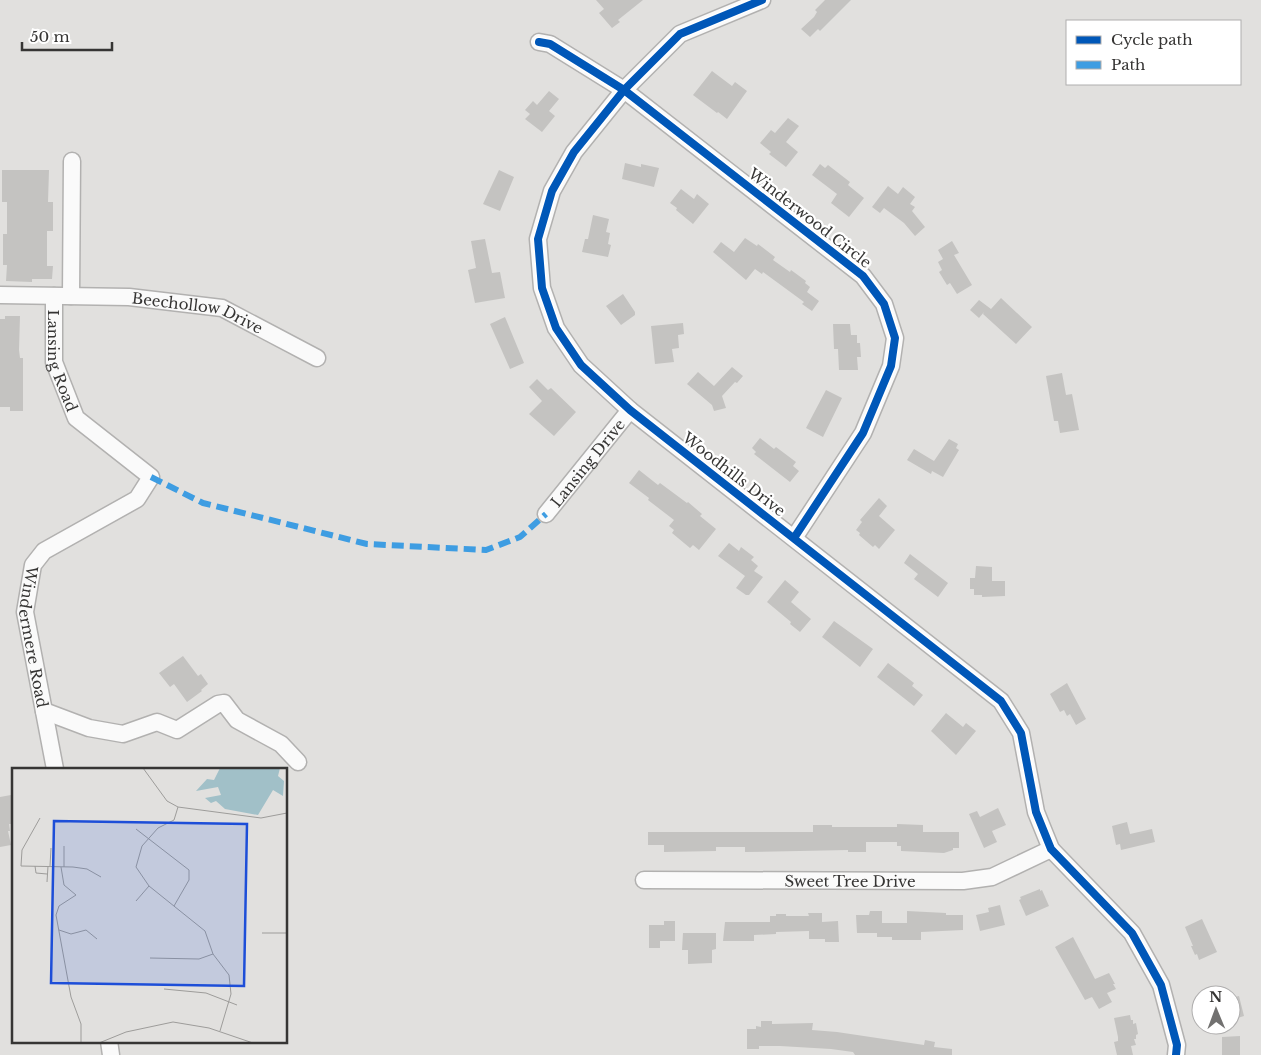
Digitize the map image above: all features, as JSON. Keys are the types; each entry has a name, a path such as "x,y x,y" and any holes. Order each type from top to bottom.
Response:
{"street":[{"name":"Woodhills Drive","path":"762,0 680,34 624,90 574,152 552,191 538,239 542,288 556,328 581,365 630,410 1001,701 1022,733 1036,812 1051,849 1132,934 1160,985 1177,1045 1176,1055"},
{"name":"Winderwood Circle","path":"539,42 550,44 624,90 863,276 884,304 895,338 891,366 863,433 794,538"},
{"path":"62,296 72,161"},
{"name":"Beechollow Drive","path":"0,295 129,297 222,308 317,358"},
{"name":"Lansing Road","path":"62,296 54,362 76,418 151,477"},
{"name":"Lansing Drive","path":"546,514 630,410"},
{"name":"Windermere Road","path":"55,768 25,612 33,565 44,551 137,498 151,477"},
{"path":"44,711 89,728 123,734 157,722 177,730 218,704 224,704 237,720 281,744 298,762"},
{"name":"Sweet Tree Drive","path":"644,880 963,882 992,877 1051,849"},
{"path":"109,1042 112,1055"}],"building":[{"path":"596,0 643,0 618,20 620,22 612,28 599,13 604,9"},
{"path":"825,0 851,0 820,31 818,29 810,37 801,29 814,17 817,12 815,10"},
{"path":"712,71 732,86 735,82 747,91 727,119 693,95"},
{"path":"549,91 559,99 549,111 555,116 542,132 525,119 530,114 525,110 533,101 537,105"},
{"path":"788,118 799,126 786,142 798,152 786,167 769,154 771,152 760,143 771,130 775,133"},
{"path":"625,163 641,167 641,164 659,168 654,187 622,179"},
{"path":"820,164 825,168 828,165 850,182 848,185 864,198 849,217 831,203 837,194 812,175"},
{"path":"2,170 49,170 48,202 53,202 53,231 47,231 47,266 53,266 52,279 32,279 32,282 6,281 7,265 3,265 3,234 7,234 7,202 2,202"},
{"path":"499,170 514,177 500,211 483,204"},
{"path":"888,186 898,194 903,187 915,197 910,204 915,207 912,211 925,227 915,236 904,223 884,208 880,213 872,207"},
{"path":"681,189 694,199 697,194 709,204 693,224 670,203"},
{"path":"593,215 609,219 606,232 610,233 608,244 611,245 608,257 582,252 585,239 588,239"},
{"path":"745,238 757,246 758,244 775,257 773,260 806,281 805,283 810,287 807,292 819,301 812,311 802,304 804,302 763,272 762,274 755,269 746,280 713,252 721,242 734,252"},
{"path":"485,239 492,273 500,272 505,298 475,303 468,270 476,268 471,241"},
{"path":"952,241 959,253 954,255 972,285 957,294 950,283 947,285 939,272 942,270 938,262 943,259 938,250"},
{"path":"623,294 635,315 621,325 606,306"},
{"path":"1001,298 1032,327 1016,344 983,314 984,312 979,318 970,310 979,300 991,309"},
{"path":"5,316 20,316 19,350 20,358 23,358 23,411 10,411 10,407 0,407 0,319 5,319"},
{"path":"505,317 524,363 510,369 490,324"},
{"path":"683,323 684,334 678,335 679,348 672,349 674,362 655,364 651,326"},
{"path":"833,324 850,324 851,335 857,335 857,343 860,343 861,357 857,357 858,370 839,370 838,349 834,349"},
{"path":"732,367 743,376 722,396 726,408 714,411 712,405 687,384 698,372 714,386"},
{"path":"1062,373 1066,395 1072,394 1079,430 1060,433 1058,421 1054,421 1046,376"},
{"path":"537,379 548,390 551,388 576,412 554,436 529,414 542,401 529,387"},
{"path":"826,390 842,398 823,437 806,428"},
{"path":"760,438 796,462 793,466 799,471 790,482 754,454 756,452 752,448"},
{"path":"949,439 958,444 956,448 959,450 943,477 932,471 931,474 907,460 914,449 934,461"},
{"path":"639,470 658,485 660,483 688,502 702,514 700,516 716,529 699,550 693,545 690,548 672,533 674,530 669,526 674,520 629,483"},
{"path":"879,498 887,506 879,516 895,530 879,549 875,545 873,547 856,530 862,522 860,520"},
{"path":"729,543 739,551 741,547 754,557 751,560 758,566 754,571 763,577 749,595 736,588 745,576 718,556"},
{"path":"910,554 948,583 938,597 914,579 918,574 904,563"},
{"path":"976,566 992,567 992,581 1005,581 1005,596 982,597 982,595 974,595 974,589 970,589 970,578 975,578"},
{"path":"785,580 799,592 791,602 811,619 800,632 767,602"},
{"path":"834,621 873,649 860,667 822,637"},
{"path":"183,656 198,676 201,674 208,684 187,702 174,684 170,687 159,673"},
{"path":"888,663 914,683 912,686 923,695 914,706 877,677"},
{"path":"1067,683 1086,719 1076,725 1070,714 1067,716 1064,710 1060,712 1050,694"},
{"path":"946,713 963,727 966,723 976,731 956,755 931,731"},
{"path":"11,795 12,824 9,824 10,831 8,831 11,845 0,847 0,797"},
{"path":"998,808 1006,825 992,831 997,842 984,848 969,814 977,811 980,817"},
{"path":"1127,822 1130,834 1152,829 1155,842 1121,850 1120,844 1116,845 1112,826"},
{"path":"897,824 923,825 923,832 959,832 959,848 953,848 953,850 944,853 901,851 901,846 897,846 897,842 866,842 866,852 848,852 848,850 745,852 745,847 716,847 716,851 664,852 664,845 648,845 648,832 813,832 813,825 832,825 832,827 897,827"},
{"path":"1040,889 1049,906 1026,916 1019,900 1021,899 1020,897"},
{"path":"1000,905 1005,925 980,931 976,915 989,912 988,908"},
{"path":"870,911 882,911 882,923 907,923 907,911 963,915 963,930 921,932 921,940 892,940 892,937 877,937 877,933 857,933 856,915 869,915"},
{"path":"808,913 822,913 822,922 838,921 839,942 825,942 825,939 809,939 809,931 754,935 754,941 723,941 725,922 770,922 770,916 776,916 776,914 809,916"},
{"path":"1202,919 1217,952 1199,960 1191,946 1193,946 1185,927"},
{"path":"664,921 675,921 675,941 660,941 660,948 649,948 649,925 664,925"},
{"path":"683,933 716,933 716,949 712,950 712,963 688,964 688,950 682,950"},
{"path":"1073,937 1095,979 1109,973 1115,984 1113,984 1116,989 1107,993 1112,1002 1099,1009 1092,997 1085,1000 1055,947"},
{"path":"1241,1004 1244,1016 1241,1017"},
{"path":"1130,1015 1133,1024 1136,1023 1138,1034 1136,1039 1134,1039 1136,1045 1131,1046 1133,1055 1117,1055 1114,1042 1118,1041 1118,1037 1114,1018"},
{"path":"761,1021 772,1021 772,1024 813,1023 812,1030 924,1045 925,1040 935,1042 934,1047 952,1049 952,1055 855,1055 853,1052 831,1049 780,1046 759,1046 759,1049 747,1049 747,1029 756,1029 756,1026 761,1027"},
{"path":"1240,1036 1240,1055 1222,1055 1222,1037"}],"marked path":[{"path":"151,477 203,503 367,544 486,550 520,537 546,514"}],"cycle path":[{"path":"762,0 680,34 624,90 574,152 552,191 538,239 542,288 556,328 581,365 630,410 1001,701 1021,733 1036,812 1051,849 1132,933 1161,985 1177,1045 1176,1055"},
{"path":"539,42 550,44 624,90 863,276 884,304 895,338 891,366 863,433 794,538"}]}
